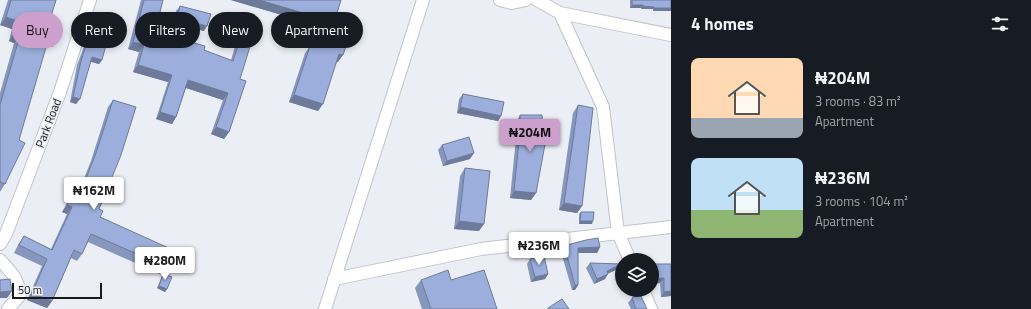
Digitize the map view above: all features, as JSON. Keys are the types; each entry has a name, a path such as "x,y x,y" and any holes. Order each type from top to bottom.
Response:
{"street":[{"name":"Park Road","path":"0,244 6,234 60,92 90,0"},
{"path":"325,309 423,0"},
{"path":"500,0 512,3 526,0"},
{"path":"537,0 560,13 671,35"},
{"path":"560,13 603,107 618,233 627,253"},
{"path":"334,280 481,249 671,227"},
{"path":"0,260 17,281 19,288 20,295 8,309"},
{"path":"646,297 652,309"}],"building":[{"path":"11,0 56,0 52,12 12,12 12,19 6,17"},
{"path":"144,0 163,0 160,12 141,12"},
{"path":"259,0 341,0 337,12 300,12"},
{"path":"632,0 671,0 671,8 654,8 643,5 632,5"},
{"path":"180,6 208,13 207,26 200,24 200,12 178,12"},
{"path":"200,45 205,46 204,50 233,61 237,48 250,48 240,79 246,81 229,132 216,127 228,93 188,80 176,117 160,112 172,75 138,65 143,48 200,48"},
{"path":"16,48 46,48 19,140 25,143 5,184 0,182 0,105"},
{"path":"85,48 105,48 102,60 92,57 80,99 73,97"},
{"path":"309,48 345,48 343,55 339,54 323,104 294,95"},
{"path":"463,94 504,102 501,116 460,107"},
{"path":"113,100 136,107 121,155 99,209 103,211 100,217 173,250 165,266 91,234 82,254 74,250 52,301 32,293 47,259 19,245 24,236 52,250 72,207 67,205 72,196 78,199 96,153"},
{"path":"578,105 593,108 582,206 564,203"},
{"path":"520,115 542,115 544,139 546,139 536,193 514,191 520,131"},
{"path":"469,137 474,153 447,161 442,145"},
{"path":"465,168 490,171 484,224 459,221"},
{"path":"581,212 594,212 593,221 580,221"},
{"path":"598,238 600,247 578,248 578,285 575,285 565,249 568,249 567,245"},
{"path":"544,256 548,274 535,277 530,259"},
{"path":"590,263 615,264 615,267 607,271 608,274 597,279"},
{"path":"659,264 671,264 671,291 664,292 664,278 659,278"},
{"path":"448,270 451,280 484,270 497,309 431,309 421,280"},
{"path":"163,274 172,277 167,289 159,286"},
{"path":"10,279 12,291 0,292 0,280"},
{"path":"641,297 647,309 636,309 632,298"},
{"path":"562,299 569,309 548,309 548,308"}]}
